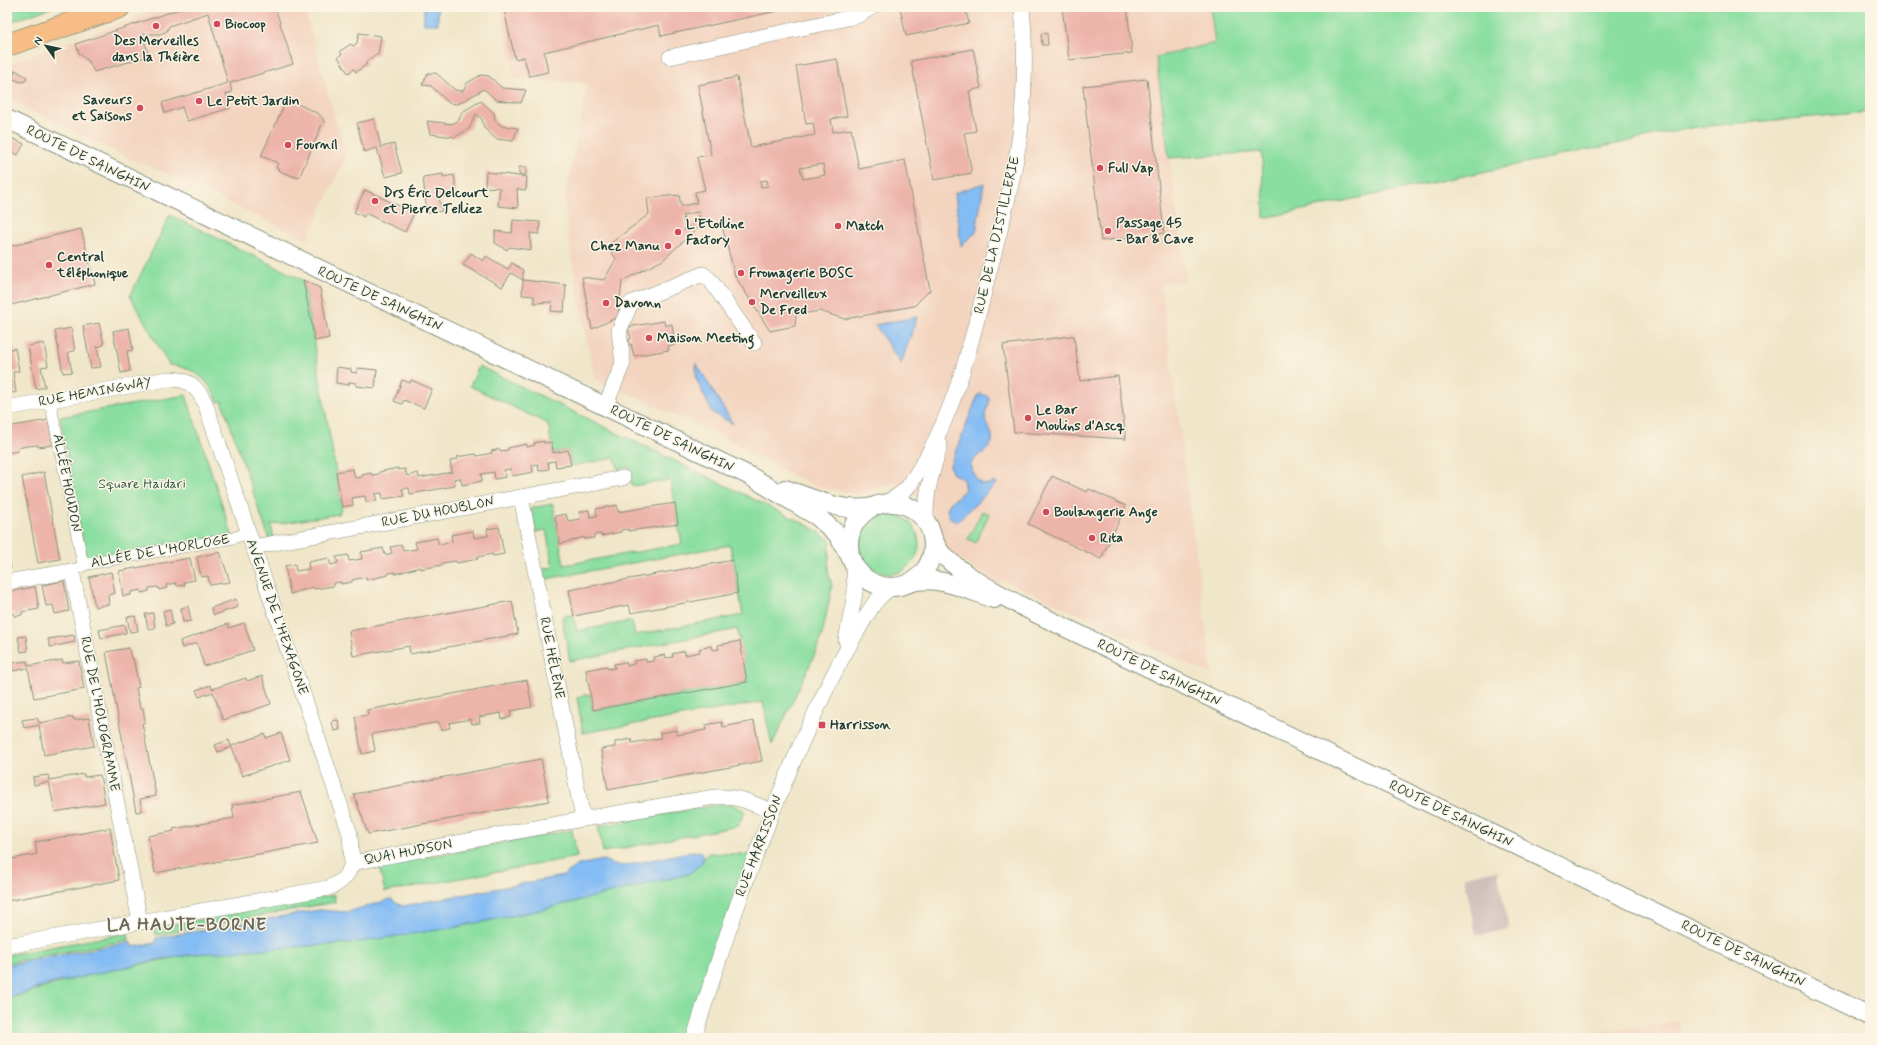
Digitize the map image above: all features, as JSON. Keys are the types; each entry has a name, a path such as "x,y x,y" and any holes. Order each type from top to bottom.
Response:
{"main road":[{"path":"7,44 118,7"}],"street":[{"path":"670,57 857,16 872,7"},
{"name":"RUE DE LA DISTILLERIE","path":"879,505 902,492 912,482 930,450 948,411 966,360 1012,184 1020,132 1024,89 1025,61 1022,7"},
{"name":"ROUTE DE SAINGHIN","path":"7,119 753,478 805,509 828,525 837,534 852,560"},
{"path":"605,407 623,364 619,331 631,303 703,274 711,281 754,343"},
{"name":"RUE HEMINGWAY","path":"7,408 168,379 184,380"},
{"name":"AVENUE DE L'HEXAGONE","path":"184,380 197,389 205,403 350,834 352,863"},
{"name":"ALLÉE HOUDON","path":"50,400 78,568"},
{"name":"RUE DE LA DISTILLERIE","path":"930,530 926,507 927,496 948,411"},
{"name":"RUE DU HOUBLON","path":"250,540 521,497 623,478"},
{"name":"ROUTE DE SAINGHIN","path":"753,478 839,508 860,509 879,505"},
{"name":"RUE HÉLÈNE","path":"521,497 583,819"},
{"path":"897,503 909,507 919,514 930,530 932,554 927,566 919,576 902,584 884,586 872,582 862,575 852,560 849,541 852,529 862,514 879,505 897,503"},
{"name":"ROUTE DE SAINGHIN","path":"930,530 941,554 990,588 1033,612 1870,1016"},
{"name":"ALLÉE DE L'HORLOGE","path":"78,568 233,538 250,540"},
{"name":"RUE HARRISSON","path":"839,661 852,616 855,593 852,560"},
{"path":"7,582 78,568"},
{"name":"RUE DE L'HOLOGRAMME","path":"78,568 140,922"},
{"name":"ROUTE DE SAINGHIN","path":"902,584 918,580 938,581 1033,612"},
{"name":"RUE HARRISSON","path":"694,1038 729,925 771,811 804,736 839,661 874,604 883,594 902,584"},
{"name":"QUAI HUDSON","path":"7,946 328,888 338,884 344,879 352,863 583,819 728,796 738,797 771,811"}],"shaded area":[{"path":"163,7 304,7 346,157 307,240 162,171 135,161 12,101 7,80 7,65"},
{"path":"500,7 1210,7 1215,43 1156,57 1186,281 1161,284 1212,675 1001,579 999,585 944,549 932,515 918,496 895,483 858,495 820,487 786,473 726,438 595,379 574,273 564,203 588,83 515,79"},
{"path":"1497,870 1509,929 1476,936 1464,877"},
{"path":"1678,1021 1681,1038 1556,1038"}],"green space":[{"path":"17,7 53,7 7,23 7,10"},
{"path":"1210,7 1870,7 1870,112 1696,127 1264,218 1262,152 1169,158 1156,57 1215,43"},
{"path":"170,215 303,280 342,507 339,514 271,525 274,538 269,539 222,401 218,402 210,387 199,376 186,368 169,365 130,296"},
{"path":"479,366 811,527 830,540 828,570 832,587 822,635 816,652 772,745 763,702 583,733 577,697 590,694 593,710 747,682 737,629 570,661 562,617 573,614 577,631 632,621 635,635 743,615 730,545 546,579 543,569 553,567 546,530 536,532 531,508 553,504 564,565 682,544 670,481 632,486 629,467 618,469 615,458 571,466 568,450 553,453 548,424 470,386"},
{"name":"Square Haïdari","path":"186,395 233,538 87,564 60,417"},
{"path":"982,511 989,514 976,543 968,539"},
{"path":"889,514 906,519 914,527 919,544 914,561 906,569 889,574 872,569 864,561 859,544 864,527 872,519"},
{"path":"722,804 733,805 745,811 738,826 603,852 598,826"},
{"path":"572,830 577,857 385,892 379,866"},
{"path":"708,853 765,855 705,984 689,1038 7,1038 7,999 77,978 195,954 451,928 536,911 688,874 700,865"},
{"path":"334,895 335,902 156,935 154,928"},
{"path":"128,933 129,940 7,963 7,955"}],"water":[{"path":"424,7 438,7 438,24 424,24"},
{"path":"984,183 976,232 961,246 955,193"},
{"path":"917,317 901,364 875,325"},
{"path":"696,363 733,424 712,412 696,378"},
{"path":"981,394 989,397 985,418 992,435 992,441 990,446 977,456 971,464 971,469 976,479 982,484 997,483 957,522 950,517 947,509 950,503 965,490 963,479 952,473 950,465 978,395"},
{"path":"694,851 702,852 704,857 700,865 688,874 536,911 451,928 351,943 195,954 157,960 50,984 7,999 7,965 131,942 132,947 156,943 156,938 319,910 347,912 391,899 403,906 563,876 578,865 604,860 614,865 623,866"}],"building":[{"path":"185,7 275,7 293,64 230,83 232,92 226,94 230,108 187,121 182,107 165,113 162,103 228,83 208,13 169,26 167,31 160,34 142,34 149,56 94,72 89,62 79,53 76,44"},
{"path":"512,7 791,8 661,36 659,25 544,52 548,72 529,76 524,57 515,59 504,10"},
{"path":"900,7 965,7 969,23 906,36"},
{"path":"1062,7 1127,7 1132,53 1069,60"},
{"path":"359,33 381,36 378,55 375,55 365,62 367,64 356,72 354,69 348,73 338,57 342,54 340,51 351,44 353,46 357,43"},
{"path":"1047,33 1048,45 1042,45 1041,34"},
{"path":"973,49 981,88 969,91 976,131 964,133 972,173 934,180 911,61"},
{"path":"837,59 847,116 831,119 833,132 851,129 859,169 905,160 930,290 914,306 845,319 819,311 796,315 795,326 770,331 735,276 722,226 700,226 663,260 622,281 618,317 592,329 582,277 604,280 616,259 607,246 649,214 647,198 679,195 681,206 697,203 695,192 705,190 697,157 711,155 698,85 737,77 751,147 815,135 813,123 806,124 796,66","holes":["823,164 825,175 803,179 800,168","767,180 768,186 761,187 760,181","698,212 700,219 685,231 683,215"]},
{"path":"15,70 27,77 25,81 21,82 13,79"},
{"path":"428,73 436,73 455,90 463,91 467,83 481,75 489,76 502,88 526,90 521,103 496,100 484,89 458,104 449,103 431,86 422,85"},
{"path":"1147,79 1164,233 1101,241 1083,86"},
{"name":"Fournil","path":"287,99 319,114 324,120 299,178 284,173 276,168 278,163 261,156"},
{"path":"481,101 494,113 495,121 502,126 518,128 513,141 496,139 484,128 482,119 476,114 469,129 455,137 430,134 427,121 452,124 459,120 462,112"},
{"path":"374,119 381,147 394,144 402,173 385,177 377,148 364,152 357,123"},
{"path":"7,136 24,144 18,155 7,149"},
{"path":"519,167 526,167 526,175 519,174"},
{"path":"486,172 527,177 526,190 517,189 518,208 498,206 500,188 485,187"},
{"path":"443,174 443,177 454,175 457,195 439,198 442,211 427,213 423,177"},
{"name":"Drs Éric Delcourt et Pierre Telliez","path":"365,190 414,213 405,232 365,213 364,217 354,212"},
{"path":"513,220 540,222 539,234 530,233 531,250 509,247 507,250 495,243 495,231 512,233"},
{"name":"Central téléphonique","path":"81,229 95,284 7,306 7,247"},
{"path":"471,253 483,261 486,256 508,269 512,263 523,270 523,280 511,273 502,287 463,265"},
{"path":"303,280 320,288 329,338 315,341"},
{"path":"523,280 566,285 564,312 551,311 552,302 534,303 534,296 522,295"},
{"path":"664,321 665,326 672,324 675,345 668,346 669,350 634,356 631,344 629,345 628,340 631,339 628,327"},
{"path":"99,323 104,345 97,347 101,367 91,368 83,326"},
{"path":"71,328 75,351 68,352 72,372 63,373 55,331"},
{"path":"129,328 133,350 127,351 130,371 121,373 113,331"},
{"path":"1074,336 1080,381 1118,376 1126,439 1014,432 1003,345"},
{"path":"44,343 48,366 41,367 45,387 36,389 28,346"},
{"path":"15,348 19,371 13,372 16,392 7,394 7,350"},
{"path":"337,367 351,369 351,372 357,373 358,368 377,370 375,388 356,386 356,383 349,382 349,385 336,383"},
{"path":"402,380 410,383 411,380 432,389 424,408 404,400 402,404 394,401"},
{"path":"48,420 53,445 38,447 38,445 27,446 18,448 18,451 7,453 7,427"},
{"path":"544,441 544,443 552,442 553,453 568,450 571,465 556,467 555,461 548,462 549,469 539,471 538,464 532,465 533,472 512,476 511,469 504,470 506,477 495,479 494,472 481,474 482,481 462,485 460,478 454,479 455,486 410,494 409,488 402,489 404,496 383,499 382,493 375,494 377,501 366,502 365,496 352,498 353,505 342,507 336,472 353,469 355,478 371,473 372,475 379,474 379,472 398,468 398,470 405,469 407,476 418,473 419,478 452,472 450,461 458,459 457,457 476,454 477,456 492,453 491,451 500,449 501,451 508,450 508,448 527,444 527,447 535,445 534,443"},
{"path":"44,472 60,559 38,563 22,477"},
{"path":"1052,476 1087,492 1089,489 1126,506 1101,559 1028,524"},
{"path":"675,503 678,524 628,531 628,529 621,530 621,532 601,536 601,534 594,535 594,538 584,539 584,537 560,544 555,516 566,514 568,521 580,519 579,512 589,510 590,517 597,516 596,509 617,505 618,512"},
{"path":"499,527 504,554 493,556 492,554 477,557 478,559 457,563 456,561 442,563 442,565 421,569 420,567 395,574 395,572 388,573 388,575 366,580 366,577 352,580 352,582 341,584 341,582 334,583 334,586 314,589 313,587 290,594 285,566 295,564 296,571 309,569 308,562 329,558 331,565 338,563 336,557 348,555 349,561 362,559 361,552 383,548 385,555 392,553 390,547 402,545 403,551 417,549 415,542 437,538 439,545 452,542 451,535 473,531 474,538 488,536 487,529"},
{"path":"220,552 230,582 210,585 208,576 201,577 197,557"},
{"path":"190,558 195,580 184,582 185,585 177,586 176,583 166,585 167,588 159,590 158,587 149,588 149,591 141,593 141,590 131,592 131,595 123,596 119,571"},
{"path":"7,559 9,559 11,568 7,569"},
{"path":"733,560 738,593 631,613 629,605 574,616 569,590"},
{"path":"111,572 115,593 108,595 109,604 95,607 89,577"},
{"path":"64,581 69,611 55,614 53,605 46,606 42,585"},
{"path":"35,587 39,609 22,612 22,615 14,616 14,613 7,615 7,592"},
{"path":"236,599 238,607 214,615 211,608"},
{"path":"512,601 518,634 410,654 409,646 353,656 349,631"},
{"path":"188,606 191,621 183,622 181,608"},
{"path":"170,609 173,624 166,626 163,611"},
{"path":"153,613 155,628 148,629 145,614"},
{"path":"135,616 138,631 130,632 127,617"},
{"path":"244,623 253,650 204,666 197,643 182,648 180,641 228,624 229,628"},
{"path":"125,625 126,633 101,638 99,630"},
{"path":"74,635 75,642 50,647 48,639"},
{"path":"26,636 28,651 21,652 18,637"},
{"path":"7,641 10,654 7,655"},
{"path":"740,641 747,682 593,710 586,670 607,666 608,669 615,668 614,664 626,662 627,666 634,664 634,661 646,659 646,662 654,661 653,657 665,655 666,658 673,657 672,654 685,651 685,655 700,652 699,649 711,646 712,650 719,649 718,645"},
{"path":"129,648 131,658 133,658 139,687 136,688 140,708 143,708 145,722 142,723 156,796 140,799 142,811 136,812 106,652"},
{"path":"62,660 63,663 79,661 84,689 34,698 28,668 13,671 12,663 27,661 28,666"},
{"path":"262,676 271,704 223,720 213,692 199,697 196,690 211,685 212,689 246,678 247,681"},
{"path":"527,680 532,707 510,711 511,717 502,719 501,713 479,717 480,723 472,724 471,719 449,723 450,728 441,730 439,722 372,734 375,751 362,754 355,717 368,715 367,710"},
{"path":"73,717 74,720 89,718 94,746 44,755 39,725 24,728 22,720 37,718 39,723"},
{"path":"338,720 340,730 334,731 332,721"},
{"path":"754,721 762,761 608,790 601,749 615,747 615,742 631,739 632,743 661,738 660,733 677,730 677,735 706,730 705,725 722,722 723,727"},
{"path":"281,733 290,760 242,776 232,747 218,752 215,745 229,740 231,746 265,734 266,738"},
{"path":"541,759 549,801 368,834 354,794"},
{"path":"84,774 84,777 100,775 105,803 55,812 49,782 34,785 33,777 48,775 49,780"},
{"path":"301,792 318,843 155,873 148,836 174,831 173,829 234,818 232,805"},
{"path":"110,828 119,880 7,901 7,860 37,854 35,842"}],"place":[{"name":"Biocoop","path":"217,24"},
{"name":"Des Merveilles dans la Théière","path":"156,26"},
{"name":"Le Petit Jardin","path":"199,101"},
{"name":"Saveurs et Saisons","path":"140,108"},
{"name":"Fournil","path":"288,145"},
{"name":"Full Vap","path":"1100,168"},
{"name":"Drs Éric Delcourt et Pierre Telliez","path":"375,201"},
{"name":"Match","path":"838,226"},
{"name":"Passage 45 - Bar & Cave","path":"1108,231"},
{"name":"L'Etoiline Factory","path":"678,232"},
{"name":"Chez Manu","path":"668,246"},
{"name":"Central téléphonique","path":"49,265"},
{"name":"Fromagerie BOSC","path":"741,273"},
{"name":"Merveilleux De Fred","path":"752,302"},
{"name":"Davonn","path":"606,303"},
{"name":"Maison Meeting","path":"649,338"},
{"name":"Le Bar Moulins d'Ascq","path":"1028,418"},
{"name":"Boulangerie Ange","path":"1046,512"},
{"name":"Rita","path":"1092,538"},
{"name":"Harrisson","path":"822,725"}],"district":[{"name":"LA HAUTE-BORNE","path":"187,925"}]}
